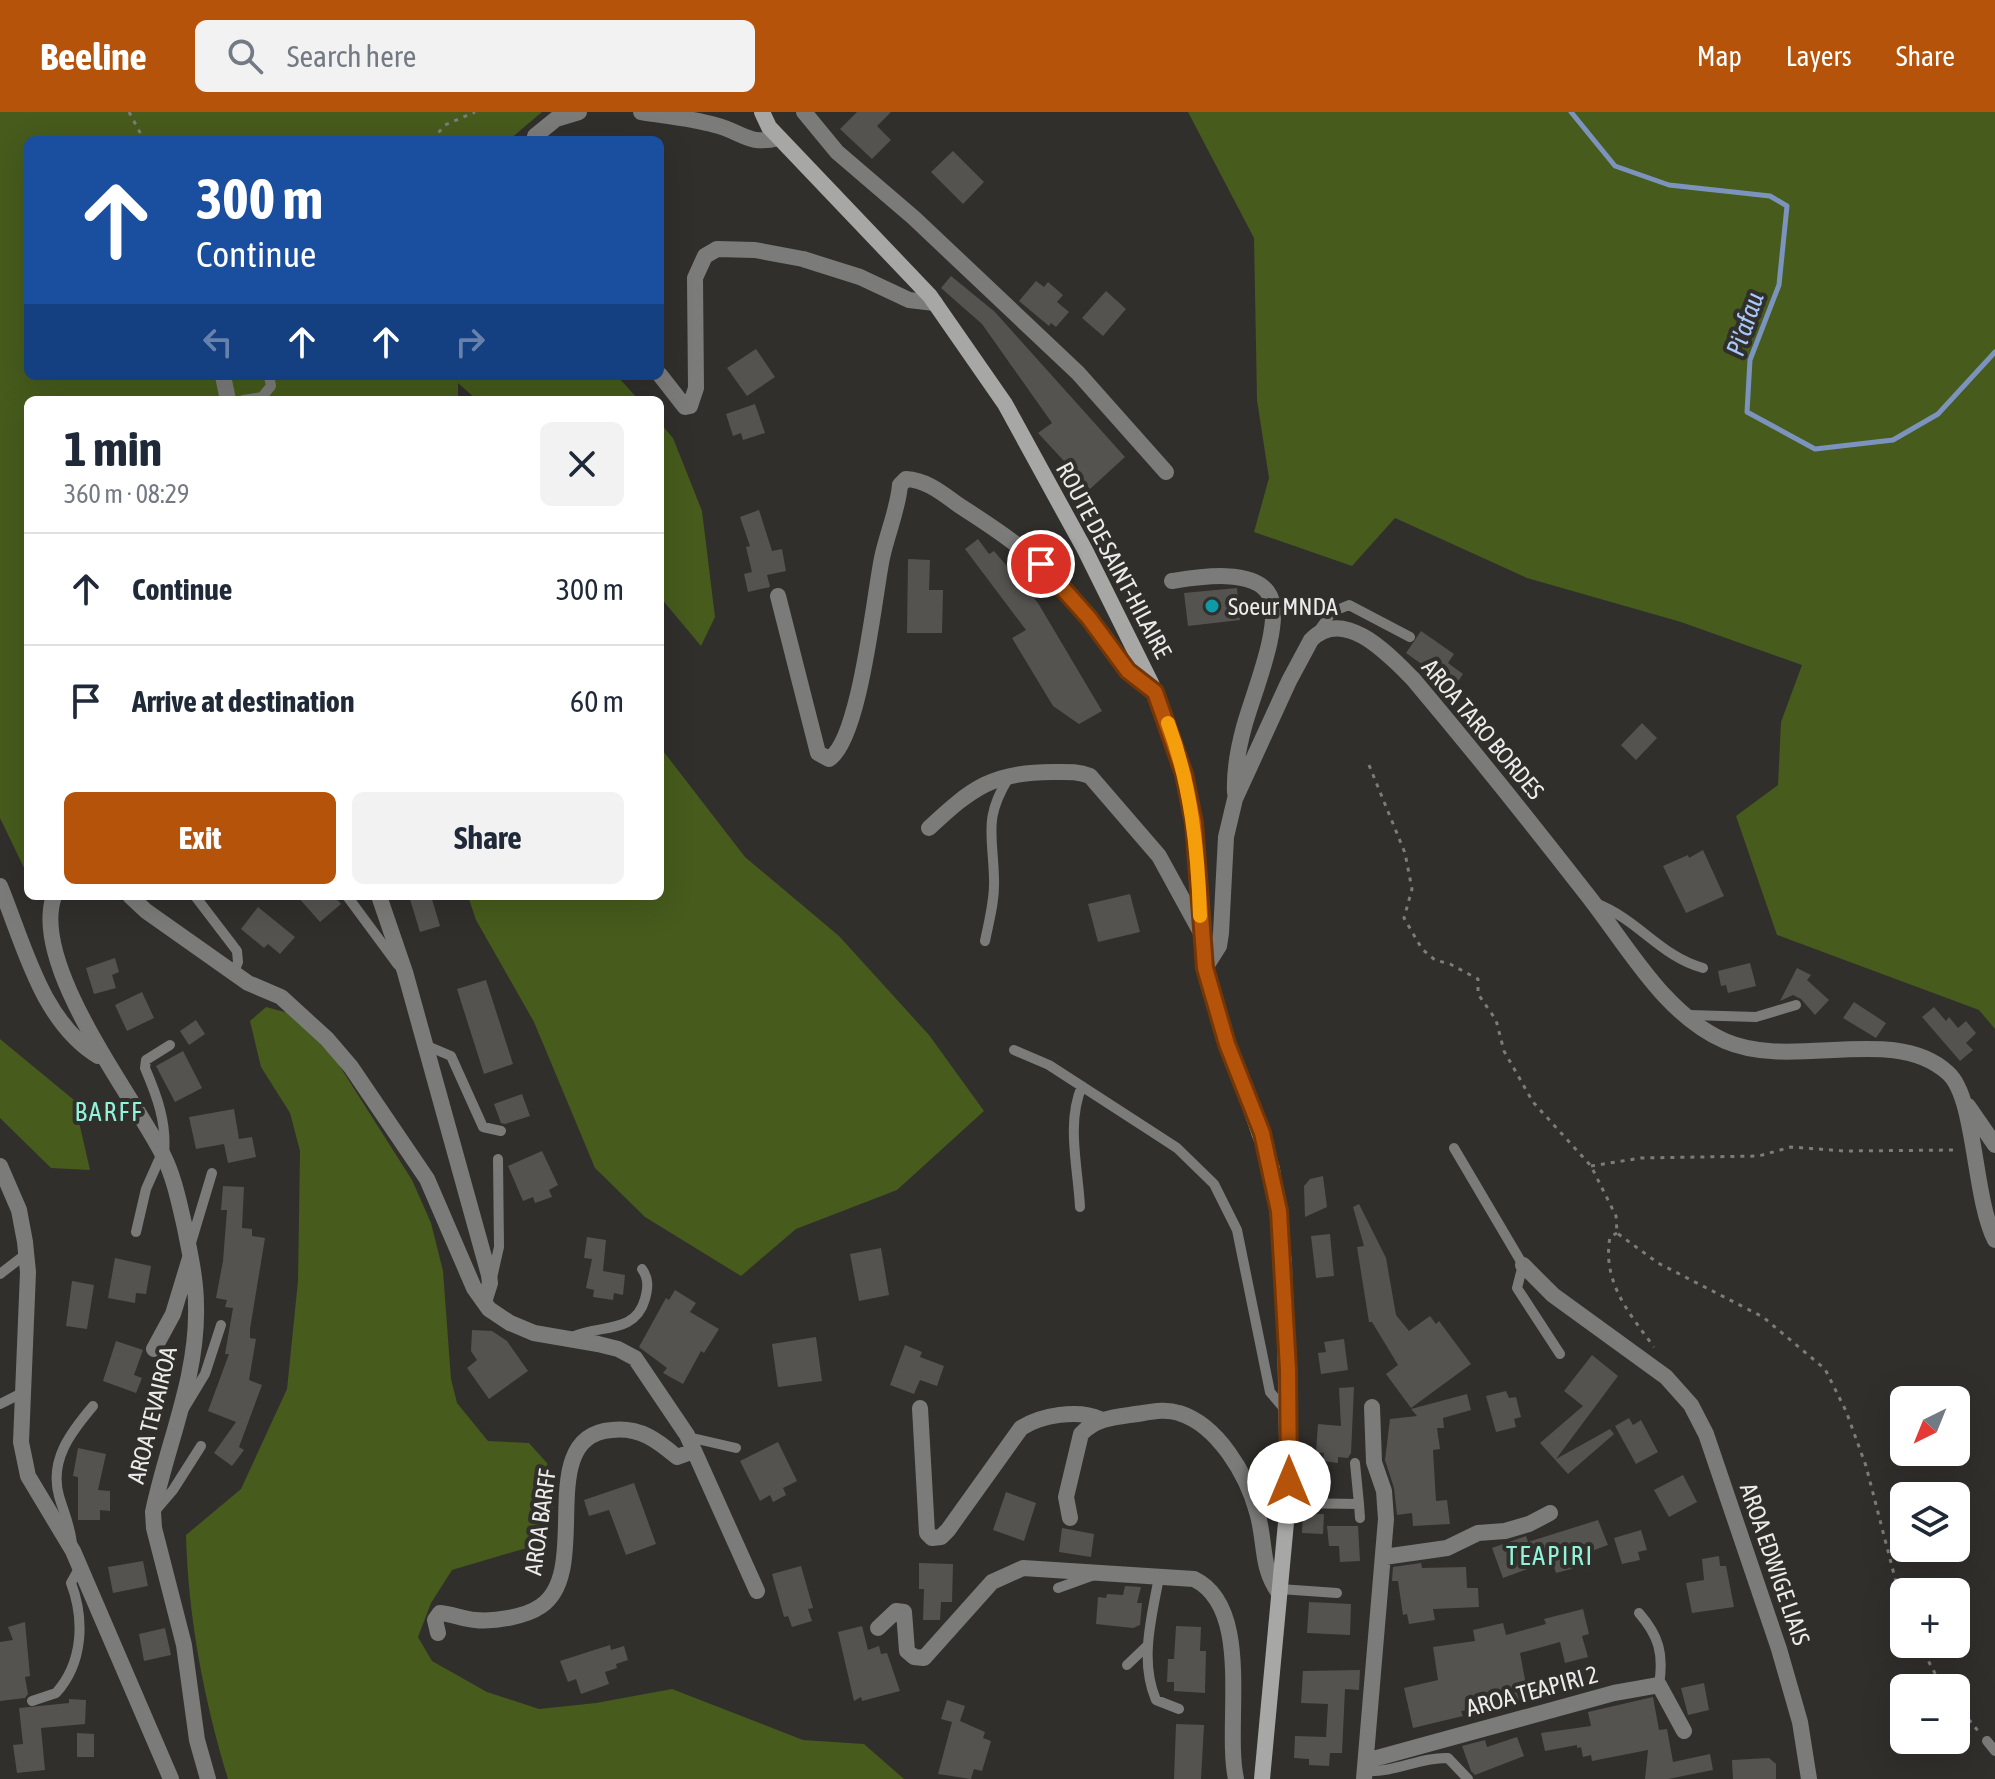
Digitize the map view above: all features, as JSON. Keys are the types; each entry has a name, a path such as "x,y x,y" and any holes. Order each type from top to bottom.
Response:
{"main road":[{"name":"ROUTE DE SAINT-HILAIRE","path":"762,112 779,138 882,242 935,303 1005,404 1085,550 1155,692 1184,774 1194,823 1205,968 1215,1006 1262,1133 1272,1169 1284,1263 1288,1503 1262,1779"}],"street":[{"path":"535,136 556,119 579,112"},
{"path":"641,112 719,126 745,139 762,142 779,138"},
{"path":"804,112 837,152 914,218 1078,373 1166,472"},
{"path":"664,380 685,407 690,406 696,388 695,278 705,256 717,249 755,250 803,259 860,277 909,300 935,303"},
{"path":"778,596 818,753 829,759 841,747 862,680 881,563 900,485 906,479 915,480 926,483 965,509 1041,564 1089,618 1128,671 1155,692"},
{"name":"AROA TARO BORDES","path":"1172,581 1198,577 1238,577 1264,588 1271,597 1270,633 1237,755 1235,799 1226,837 1219,946 1205,968"},
{"name":"AROA TARO BORDES","path":"1235,799 1289,681 1314,638 1321,630 1333,627 1349,630 1392,658 1438,708 1655,983 1683,1013 1722,1040 1752,1051 1809,1054 1891,1050 1918,1055 1951,1075 1995,1145"},
{"path":"929,828 968,793 988,781 1010,775 1077,771 1090,776 1159,856 1200,931"},
{"path":"0,886 26,954 55,1011 85,1048 106,1061"},
{"name":"AROA TEVAIROA","path":"54,900 52,925 66,982 90,1036 163,1154 178,1197 190,1252 197,1307 195,1336 153,1512 154,1528 184,1645 197,1740 208,1779"},
{"path":"134,900 248,983 281,997 306,1017 351,1067 427,1179 474,1288 484,1302 510,1323 534,1333 618,1349 635,1358 691,1444 757,1591"},
{"path":"380,900 405,972 490,1283 484,1302"},
{"name":"AROA TARO BORDES","path":"1965,1101 1981,1201 1995,1240"},
{"path":"0,1166 19,1210 26,1254 21,1442 28,1476 73,1551 171,1779"},
{"path":"154,1349 173,1314 190,1252"},
{"name":"AROA EDWIGE LIAIS","path":"1523,1265 1553,1295 1666,1377 1691,1405 1706,1434 1779,1649 1800,1722 1809,1779"},
{"path":"1365,1770 1384,1557 1384,1491 1374,1462 1372,1407"},
{"path":"920,1408 927,1533 932,1538 941,1537 948,1530 1021,1428 1032,1421 1073,1415 1091,1415 1100,1419"},
{"path":"1070,1518 1066,1497 1081,1434 1100,1419 1169,1410 1196,1421 1208,1431 1224,1449 1250,1491 1262,1536 1266,1575 1280,1591"},
{"name":"AROA BARFF","path":"438,1633 435,1620 440,1613 478,1621 502,1618 539,1608 551,1597 562,1568 573,1456 581,1443 602,1430 620,1429 639,1431 655,1439 677,1457 691,1444"},
{"path":"1384,1557 1447,1548 1478,1533 1517,1528 1550,1513"},
{"path":"878,1628 896,1611 904,1612 907,1651 914,1657 924,1658 978,1596 1007,1573 1044,1567 1194,1579 1207,1585 1220,1605 1233,1659 1231,1736 1236,1779"},
{"path":"1659,1685 1684,1731"},
{"name":"AROA TEAPIRI 2","path":"1365,1770 1614,1693 1659,1685"}],"lane":[{"name":"AROA TARO BORDES","path":"1314,638 1332,612 1349,605 1410,637"},
{"path":"985,941 994,881 990,823 992,806 1010,775"},
{"path":"198,900 237,951 238,962 234,972"},
{"path":"350,900 405,972"},
{"name":"AROA TARO BORDES","path":"1594,902 1633,922 1687,964 1703,968"},
{"path":"1683,1013 1699,1017 1756,1017 1796,1005"},
{"path":"136,1232 149,1179 163,1154 166,1136 145,1068 146,1060 170,1045"},
{"path":"425,1045 451,1056 483,1127 501,1131"},
{"path":"1014,1050 1049,1065 1177,1148 1214,1184 1237,1230 1270,1392 1288,1413"},
{"path":"1080,1207 1073,1123 1074,1105 1082,1086"},
{"path":"1454,1148 1523,1265 1517,1288 1560,1354"},
{"path":"490,1283 499,1247 498,1159"},
{"path":"190,1252 212,1173"},
{"path":"0,1274 26,1254"},
{"path":"570,1338 585,1331 619,1327 638,1316 647,1290 648,1277 642,1269"},
{"path":"178,1417 198,1390 221,1325"},
{"path":"0,1404 22,1393"},
{"path":"73,1551 71,1530 56,1483 57,1466 70,1435 93,1406"},
{"name":"AROA BARFF","path":"691,1444 736,1448"},
{"path":"153,1512 173,1490 201,1446"},
{"path":"1355,1463 1360,1518"},
{"path":"1288,1503 1359,1504"},
{"path":"32,1701 56,1693 73,1667 80,1629 79,1610 71,1583 80,1567"},
{"path":"1058,1588 1100,1573"},
{"path":"1159,1577 1148,1645 1150,1687 1156,1700 1179,1709"},
{"path":"1280,1591 1337,1593"},
{"path":"1639,1613 1654,1630 1661,1647 1663,1666 1659,1685"},
{"path":"1127,1665 1148,1645"},
{"path":"1987,1741 1995,1751"},
{"path":"1365,1770 1380,1772 1448,1758 1468,1779"}],"path":[{"path":"129,112 142,136"},
{"path":"435,136 445,125 475,112"},
{"path":"1369,765 1405,853 1412,889 1404,918 1422,949 1435,960 1450,964 1478,979 1478,994 1496,1020 1504,1051 1533,1102 1591,1166 1616,1216 1617,1233"},
{"path":"1591,1166 1641,1158 1759,1156 1791,1147 1844,1151 1972,1150"},
{"path":"1617,1233 1658,1263 1763,1317 1825,1369 1846,1411 1866,1466 1895,1578"},
{"path":"1617,1233 1610,1237 1606,1258 1613,1286 1668,1366 1666,1377"},
{"path":"1970,1721 1987,1741"}],"green space":[{"path":"0,112 542,112 514,136 24,136 24,380 621,380 635,396 473,396 458,383 458,396 24,396 24,868 0,818"},
{"path":"1188,112 1995,112 1995,1029 1979,1010 1777,935 1736,816 1778,785 1781,722 1802,665 1681,622 1527,578 1395,518 1352,566 1254,532 1269,478 1257,400 1254,238"},
{"path":"664,428 673,438 702,511 715,617 701,646 664,602"},
{"path":"664,752 745,857 839,936 929,1035 984,1111 897,1190 796,1229 741,1276 645,1217 595,1168 534,1022 476,920 469,900 664,900"},
{"path":"266,1007 296,1015 332,1054 412,1180 431,1223 443,1271 451,1379 457,1403 488,1441 529,1443 547,1463 553,1510 540,1544 452,1570 431,1603 418,1637 432,1661 487,1692 539,1709 596,1703 672,1689 803,1740 864,1744 904,1779 228,1779 199,1658 190,1597 186,1535 241,1489 287,1389 298,1281 300,1151 290,1113 261,1067 250,1021"},
{"path":"0,1039 74,1100 90,1170 51,1168 0,1118"}],"building":[{"path":"857,112 891,112 877,126 891,140 872,159 840,129"},
{"path":"953,151 984,182 963,204 931,172"},
{"path":"951,276 995,312 1125,457 1090,489 1038,433 1052,423 982,324 941,288"},
{"path":"1036,281 1044,287 1048,282 1063,295 1057,302 1069,312 1056,327 1051,323 1049,326 1019,301"},
{"path":"1106,291 1126,309 1103,336 1082,318"},
{"path":"756,349 775,377 747,396 727,368"},
{"path":"755,404 765,433 743,440 741,433 733,436 726,414"},
{"path":"759,510 772,551 782,549 786,571 767,575 770,587 748,592 744,574 752,572 746,547 750,546 740,517"},
{"path":"978,539 989,554 994,551 1038,603 1102,711 1079,724 1053,706 1012,638 1026,630 965,549"},
{"path":"908,559 930,560 929,590 943,590 942,633 907,633"},
{"name":"Soeur MNDA","path":"1237,588 1240,620 1188,626 1184,593"},
{"path":"1421,631 1454,654 1448,663 1463,674 1454,687 1406,653"},
{"path":"1642,723 1657,738 1636,760 1621,745"},
{"path":"1703,850 1724,896 1686,913 1663,866"},
{"path":"1130,894 1140,932 1098,942 1088,904"},
{"path":"301,900 338,900 341,904 320,922"},
{"path":"410,900 432,900 440,926 420,932"},
{"path":"258,907 295,937 280,954 268,944 264,948 241,929"},
{"path":"115,958 119,972 112,975 116,988 94,994 86,968"},
{"path":"1750,963 1756,986 1728,993 1726,985 1721,986 1718,971"},
{"path":"1797,968 1811,975 1807,980 1829,1000 1815,1015 1801,999 1793,995 1780,1001"},
{"path":"486,980 513,1064 484,1074 457,989"},
{"path":"142,992 154,1018 127,1031 115,1005"},
{"path":"1854,1002 1886,1023 1876,1038 1843,1018"},
{"path":"1934,1007 1946,1021 1949,1017 1958,1028 1966,1021 1976,1033 1966,1043 1973,1050 1960,1061 1922,1017"},
{"path":"196,1020 205,1034 189,1045 180,1031"},
{"path":"183,1051 202,1088 175,1102 156,1066"},
{"path":"522,1094 530,1116 501,1123 494,1104"},
{"path":"234,1109 239,1139 252,1137 256,1157 228,1163 224,1144 196,1149 189,1117"},
{"path":"542,1151 558,1185 549,1190 552,1197 535,1203 533,1197 523,1201 508,1166"},
{"path":"1323,1176 1327,1207 1305,1217 1304,1186 1310,1179"},
{"path":"223,1186 244,1187 242,1228 252,1229 252,1236 265,1238 250,1329 250,1338 256,1339 249,1380 262,1385 239,1447 244,1450 232,1466 214,1453 236,1422 208,1411 229,1354 225,1354 233,1308 225,1307 227,1300 216,1298 227,1210 221,1210"},
{"path":"1359,1204 1386,1258 1396,1315 1409,1331 1430,1316 1436,1324 1439,1321 1471,1364 1411,1408 1386,1374 1398,1365 1372,1322 1369,1322 1357,1247 1364,1246 1353,1207"},
{"path":"1330,1234 1334,1276 1316,1278 1311,1236"},
{"path":"587,1237 606,1240 603,1271 625,1275 623,1295 614,1293 613,1300 593,1297 594,1290 586,1288 592,1259 584,1258"},
{"path":"881,1248 889,1295 859,1301 850,1254"},
{"path":"115,1258 151,1266 146,1294 136,1293 135,1303 108,1298"},
{"path":"72,1281 94,1285 87,1329 66,1326"},
{"path":"675,1290 696,1303 690,1312 719,1329 704,1353 701,1351 683,1384 663,1373 667,1368 639,1347 666,1298 669,1300"},
{"path":"472,1330 492,1331 507,1341 528,1371 489,1399 467,1368 477,1360 471,1351"},
{"path":"816,1337 822,1381 778,1387 772,1344"},
{"path":"1344,1339 1348,1370 1321,1374 1318,1353 1326,1352 1324,1342"},
{"path":"116,1341 143,1350 134,1375 142,1378 136,1393 103,1381"},
{"path":"905,1345 922,1352 920,1357 944,1366 937,1386 920,1380 914,1394 890,1385"},
{"path":"1592,1355 1618,1376 1556,1459 1610,1429 1614,1434 1568,1474 1540,1443 1583,1406 1564,1391"},
{"path":"1354,1387 1351,1453 1348,1458 1338,1457 1338,1463 1323,1461 1324,1453 1316,1452 1318,1424 1341,1426 1339,1388"},
{"path":"1506,1391 1509,1398 1516,1397 1521,1417 1514,1419 1516,1427 1496,1432 1486,1396"},
{"path":"1467,1394 1471,1410 1443,1418 1444,1428 1437,1428 1440,1449 1433,1450 1436,1501 1447,1500 1450,1524 1413,1526 1412,1513 1397,1515 1394,1488 1385,1460 1390,1419 1417,1416 1411,1409"},
{"path":"1629,1418 1633,1425 1641,1420 1658,1452 1636,1464 1615,1426"},
{"path":"778,1442 797,1481 783,1488 786,1495 773,1502 770,1495 760,1501 740,1461"},
{"path":"78,1448 106,1454 98,1490 110,1491 110,1511 100,1510 100,1520 78,1520 78,1477 73,1476"},
{"path":"1683,1475 1697,1502 1669,1517 1654,1490"},
{"path":"634,1483 656,1544 626,1555 609,1510 589,1516 584,1500"},
{"path":"1006,1492 1036,1503 1024,1541 993,1530"},
{"path":"1303,1514 1324,1514 1323,1534 1302,1533"},
{"path":"1598,1520 1608,1545 1578,1556 1579,1559 1572,1561 1575,1568 1556,1573 1552,1560 1503,1578 1492,1548 1526,1536 1528,1542"},
{"path":"1327,1526 1358,1526 1360,1561 1340,1562 1339,1546 1329,1546"},
{"path":"1062,1528 1094,1534 1091,1557 1059,1552"},
{"path":"1641,1530 1647,1550 1638,1552 1640,1560 1622,1564 1614,1538"},
{"path":"1719,1556 1720,1566 1726,1566 1734,1607 1692,1613 1686,1583 1704,1580 1702,1559"},
{"path":"143,1561 148,1586 113,1593 108,1567"},
{"path":"919,1563 953,1564 952,1602 941,1602 940,1620 923,1620 924,1589 919,1589"},
{"path":"1421,1563 1422,1568 1466,1567 1467,1588 1478,1588 1479,1607 1433,1609 1435,1620 1409,1624 1407,1614 1403,1615 1398,1581 1392,1581 1393,1567"},
{"path":"801,1566 813,1608 808,1609 812,1621 792,1627 788,1616 784,1617 772,1574"},
{"path":"1125,1586 1141,1587 1137,1603 1142,1603 1140,1625 1133,1628 1096,1624 1098,1597 1123,1595"},
{"path":"1309,1602 1351,1604 1350,1635 1307,1633"},
{"path":"1583,1609 1589,1634 1582,1636 1588,1657 1565,1663 1560,1642 1520,1653 1529,1701 1461,1711 1463,1716 1413,1728 1404,1688 1438,1680 1433,1647 1475,1641 1473,1630 1503,1623 1506,1635 1546,1624 1544,1619"},
{"path":"25,1622 30,1676 25,1677 28,1694 25,1698 0,1701 0,1642 13,1640 8,1627"},
{"path":"862,1626 868,1650 879,1646 881,1654 887,1653 900,1691 862,1701 861,1697 854,1701 838,1632"},
{"path":"1176,1626 1201,1627 1200,1651 1206,1651 1205,1693 1174,1691 1174,1682 1167,1682 1168,1659 1174,1659"},
{"path":"165,1628 171,1655 144,1661 139,1634"},
{"path":"610,1645 611,1650 624,1646 628,1660 605,1672 609,1684 581,1694 576,1679 568,1682 560,1661"},
{"path":"1360,1670 1359,1690 1345,1689 1342,1753 1330,1753 1329,1766 1309,1765 1309,1759 1294,1758 1295,1736 1326,1737 1328,1704 1301,1703 1303,1671"},
{"path":"1704,1683 1709,1710 1688,1715 1681,1688"},
{"path":"1653,1697 1659,1730 1667,1729 1673,1762 1710,1754 1713,1770 1668,1779 1645,1779 1648,1750 1592,1761 1591,1755 1583,1757 1581,1747 1577,1748 1577,1745 1545,1751 1541,1733 1591,1726 1588,1712"},
{"path":"69,1699 86,1700 85,1724 41,1728 45,1770 17,1773 13,1745 23,1744 19,1708 69,1703"},
{"path":"947,1700 965,1706 960,1721 985,1732 983,1738 991,1741 982,1771 974,1769 971,1779 938,1774 952,1722 941,1719"},
{"path":"1176,1724 1204,1725 1201,1779 1174,1779"},
{"path":"77,1733 94,1734 94,1757 77,1757"},
{"path":"1517,1737 1524,1756 1475,1775 1471,1771 1462,1746 1485,1740 1487,1747"},
{"path":"1769,1758 1776,1764 1776,1779 1733,1779 1732,1760"}],"waterway":[{"name":"Pi'afau","path":"1571,112 1615,166 1669,185 1770,196 1787,206 1779,285 1750,360 1747,412 1815,449 1893,440 1938,414 1995,352"}],"slow traffic":[{"path":"1168,723 1184,774 1194,823 1200,916"}],"place":[{"name":"Soeur MNDA","path":"1212,606"}],"district":[{"name":"BARFF","path":"109,1112"},
{"name":"TEAPIRI","path":"1550,1556"}],"route":[{"path":"1041,564 1064,587 1128,671 1155,692 1184,774 1194,823 1205,968 1227,1044 1262,1133 1279,1211 1288,1369 1289,1482"}]}
